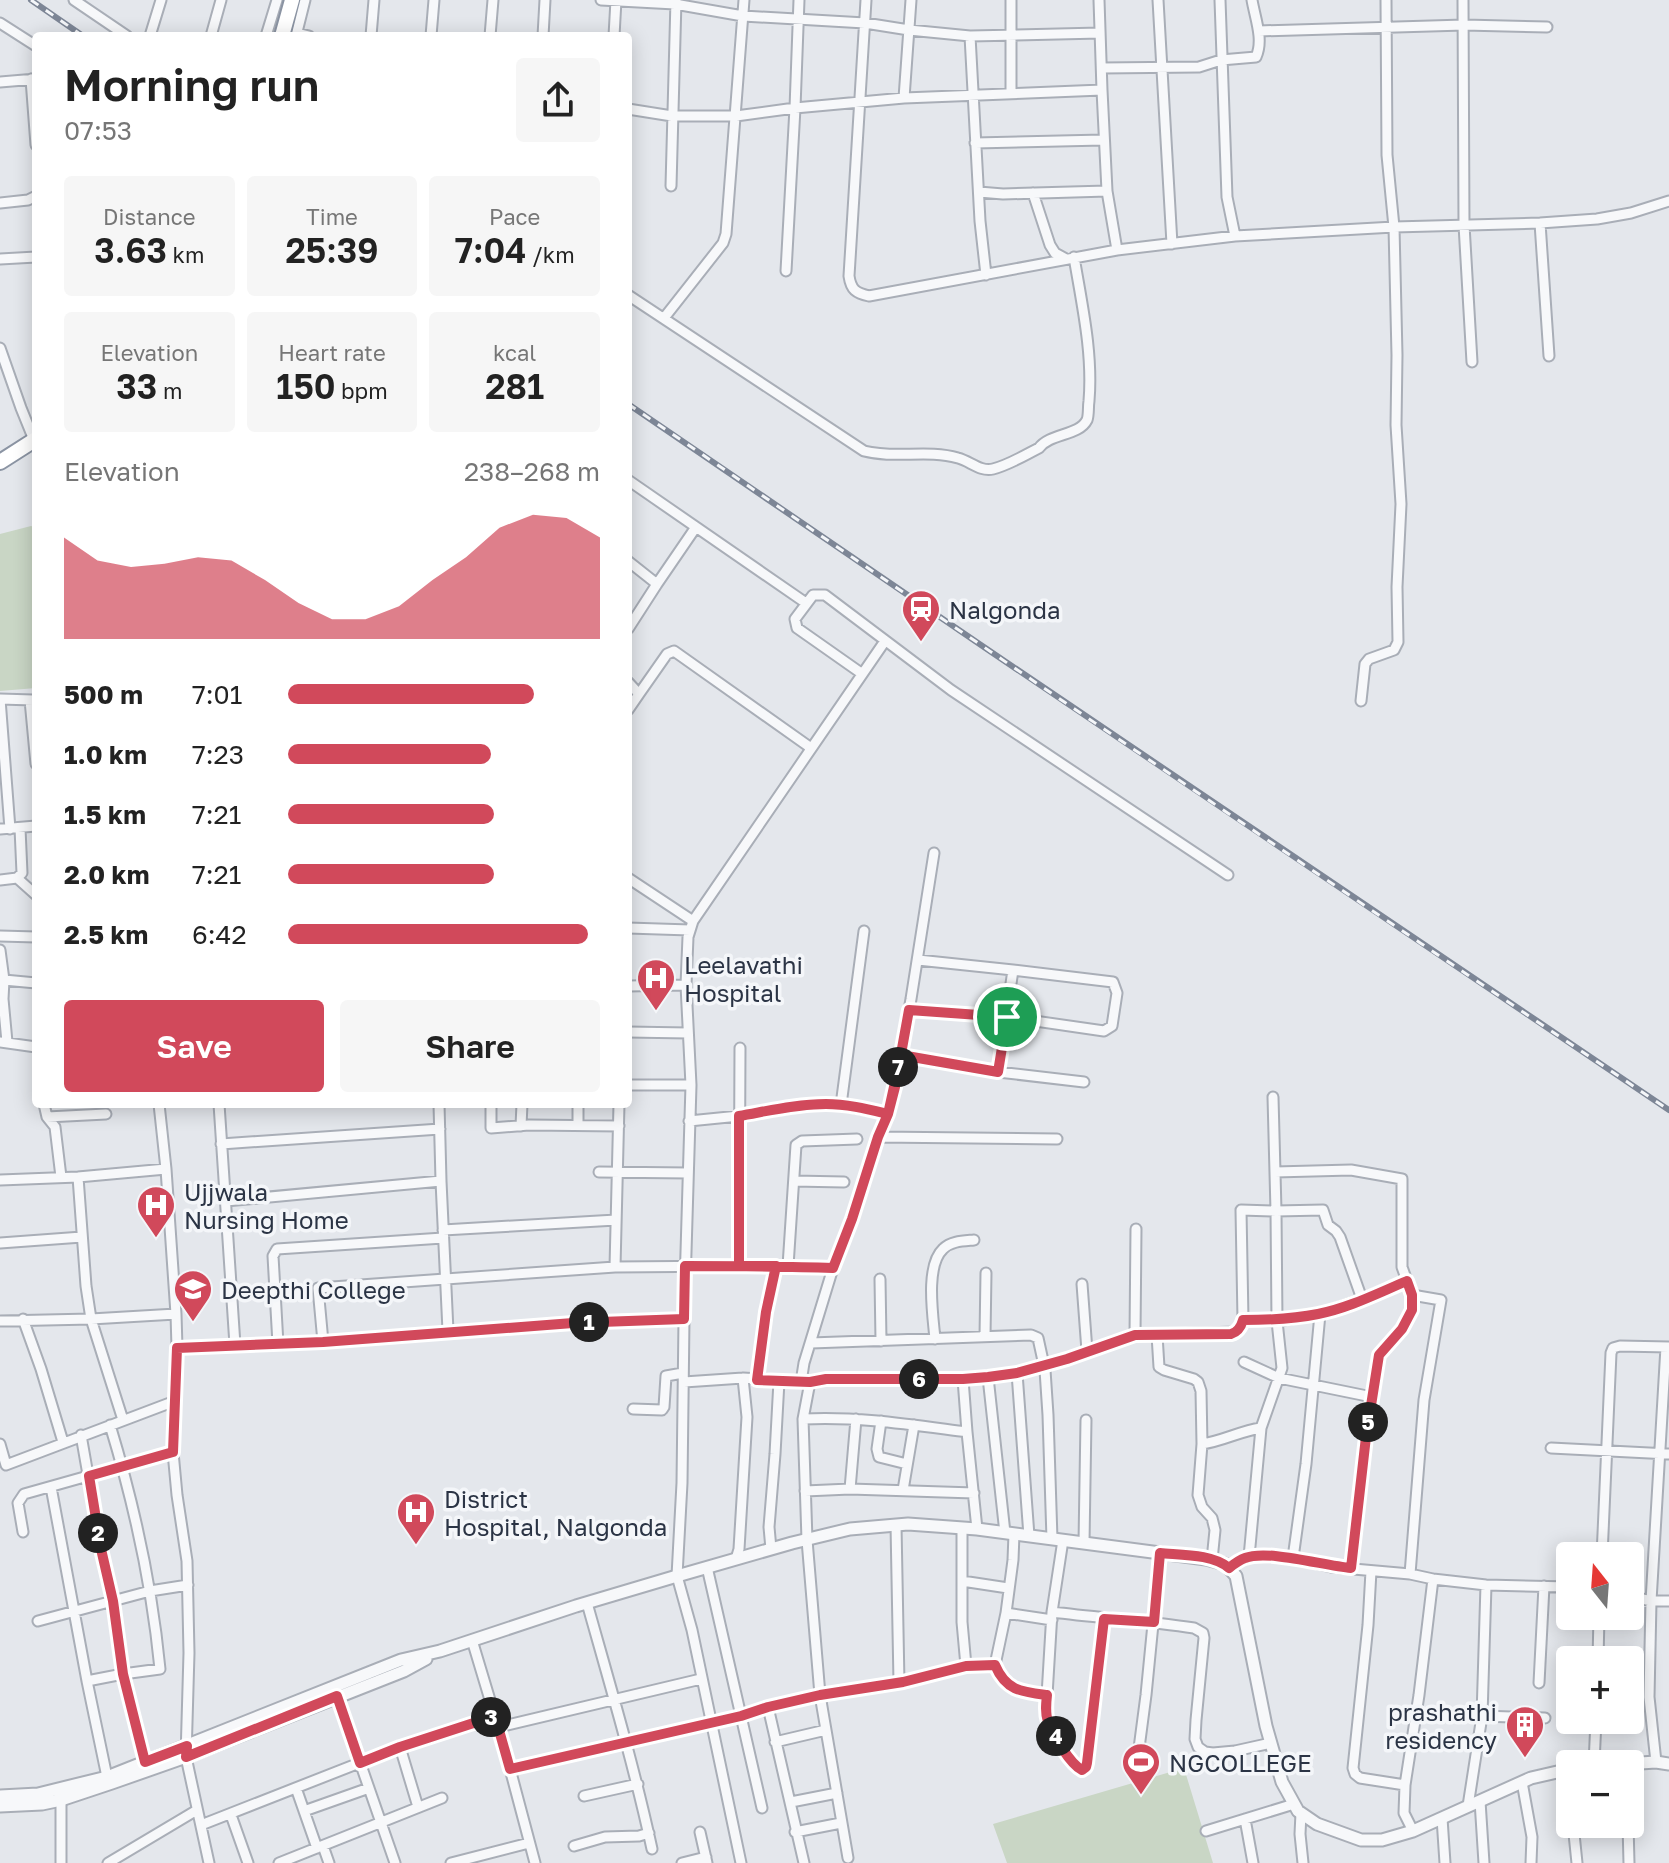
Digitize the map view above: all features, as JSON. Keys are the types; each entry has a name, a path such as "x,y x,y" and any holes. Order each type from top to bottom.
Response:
{"highway":[{"path":"292,0 292,32"},
{"path":"0,462 32,441"}],"street":[{"path":"74,0 121,32"},
{"path":"151,32 161,0"},
{"path":"212,32 221,0"},
{"path":"267,32 277,0"},
{"path":"293,32 305,0"},
{"path":"371,32 374,0"},
{"path":"431,32 434,0"},
{"path":"490,32 493,0"},
{"path":"543,32 545,0"},
{"path":"601,0 675,2 743,16 865,23 970,36 1100,33"},
{"path":"664,318 723,243 728,223 744,0"},
{"path":"786,271 799,0"},
{"path":"866,0 849,276 856,293 869,296 1117,250 1235,236 1540,223 1613,216 1669,201"},
{"path":"904,98 911,0"},
{"path":"1011,0 1011,93"},
{"path":"1099,0 1103,140 1107,191 1117,250"},
{"path":"1158,0 1172,244"},
{"path":"1220,0 1227,197 1235,236"},
{"path":"1102,68 1199,67 1221,60 1256,57 1259,53 1259,31 1252,0"},
{"path":"1361,701 1365,664 1369,659 1394,650 1398,642 1401,504 1396,425 1394,227 1387,155 1386,0"},
{"path":"1463,0 1464,225 1472,362"},
{"path":"614,32 616,1"},
{"path":"671,186 675,2"},
{"path":"0,23 32,43"},
{"path":"1259,31 1464,25 1547,27"},
{"path":"970,36 986,275"},
{"path":"0,82 32,79"},
{"path":"632,110 672,116 736,116 904,98 1102,90"},
{"path":"975,143 1103,140"},
{"path":"979,192 1107,191"},
{"path":"1033,193 1050,245 1055,253 1070,258"},
{"path":"0,203 32,201"},
{"path":"1540,223 1549,356"},
{"path":"0,259 32,257"},
{"path":"632,298 864,451 881,455 927,453 958,458 983,469 993,469 1039,448 1044,442 1080,428 1087,421 1090,389 1088,343 1070,258"},
{"path":"0,348 32,431"},
{"path":"632,483 806,603"},
{"path":"632,623 696,527"},
{"path":"632,564 657,584"},
{"path":"861,673 797,628 795,619 813,595 825,595 951,690 1228,875"},
{"path":"741,1863 692,1630 677,1576 691,1085 686,985 688,937 692,925 885,641"},
{"path":"632,704 667,654 674,651 811,748"},
{"path":"632,686 639,694"},
{"path":"0,880 17,878 22,873 10,829 0,699 32,700"},
{"path":"10,829 32,826"},
{"path":"848,1858 820,1695 807,1540 804,1363 833,1268 888,1114 918,960 934,853"},
{"path":"17,878 32,891"},
{"path":"632,883 692,925"},
{"path":"632,928 692,925"},
{"path":"841,1105 864,931"},
{"path":"0,936 32,937"},
{"path":"0,950 4,1042 32,1046"},
{"path":"909,1010 1007,1017 1104,1031 1112,1026 1116,986 1108,980 918,960"},
{"path":"998,1072 1013,970"},
{"path":"3,977 32,982"},
{"path":"632,986 686,985"},
{"path":"632,1032 688,1033"},
{"path":"739,1266 740,1048"},
{"path":"901,1055 998,1072 1084,1082"},
{"path":"632,1085 691,1085"},
{"path":"1249,1557 1261,1428 1282,1368 1277,1321 1273,1097"},
{"path":"689,1121 808,1105 841,1105 888,1114"},
{"path":"45,1108 55,1127 61,1177"},
{"path":"159,1108 176,1314 173,1452 188,1585 186,1751 209,1863"},
{"path":"219,1108 235,1345"},
{"path":"439,1108 448,1331"},
{"path":"491,1108 491,1128 619,1126"},
{"path":"521,1126 522,1108"},
{"path":"578,1108 578,1125"},
{"path":"615,1267 619,1108"},
{"path":"47,1117 106,1114"},
{"path":"221,1144 440,1129"},
{"path":"878,1137 1057,1139"},
{"path":"788,1266 795,1150 799,1142 857,1139"},
{"path":"0,1180 166,1169"},
{"path":"1275,1172 1351,1170 1402,1179 1402,1267 1412,1295 1412,1310 1402,1329 1379,1355 1351,1568"},
{"path":"599,1172 688,1173"},
{"path":"78,1177 91,1319 123,1420"},
{"path":"226,1201 441,1181"},
{"path":"794,1181 844,1182"},
{"path":"633,1409 662,1410 666,1376 805,1382 826,1379 963,1379 1017,1373 1135,1335 1231,1334 1236,1332 1243,1320 1241,1210 1323,1210 1328,1225 1340,1237 1362,1299"},
{"path":"278,1344 273,1256 277,1249 616,1220"},
{"path":"1135,1335 1136,1229"},
{"path":"0,1243 82,1237"},
{"path":"935,1339 932,1285 940,1251 960,1241 974,1240"},
{"path":"757,1380 776,1266"},
{"path":"323,1342 318,1288 615,1267 833,1268"},
{"path":"985,1336 986,1273"},
{"path":"880,1279 881,1341"},
{"path":"1243,1320 1277,1321 1320,1314 1407,1281"},
{"path":"1082,1284 1087,1351"},
{"path":"1410,1574 1424,1400 1441,1300 1412,1295"},
{"path":"0,1321 176,1314"},
{"path":"1293,1558 1306,1464 1320,1314"},
{"path":"23,1319 63,1442"},
{"path":"177,1348 684,1319"},
{"path":"1157,1335 1159,1367 1198,1382 1201,1391 1202,1444 1198,1495 1202,1507 1212,1518 1215,1530 1212,1560"},
{"path":"811,1343 1035,1336 1039,1340 1044,1365 1057,1540 1046,1712 1048,1722 1073,1764 1080,1770 1084,1770 1104,1619"},
{"path":"1603,1542 1611,1353 1613,1348 1620,1346 1668,1347 1664,1454 1651,1601 1649,1680 1656,1762"},
{"path":"1244,1362 1279,1378 1372,1397"},
{"path":"1017,1373 1029,1536"},
{"path":"988,1377 1013,1560 995,1665 998,1673 1015,1690 1047,1695"},
{"path":"736,1559 747,1417 743,1378"},
{"path":"963,1379 977,1529"},
{"path":"771,1549 769,1527 779,1381"},
{"path":"0,1444 3,1466 175,1401"},
{"path":"803,1419 832,1417 967,1432"},
{"path":"850,1489 856,1419"},
{"path":"1084,1543 1086,1420"},
{"path":"881,1421 877,1455 907,1464"},
{"path":"87,1681 160,1669 150,1591 110,1425"},
{"path":"903,1490 914,1425"},
{"path":"1202,1444 1219,1442 1244,1431 1261,1428"},
{"path":"81,1435 113,1601 123,1674 145,1762"},
{"path":"1551,1448 1664,1454"},
{"path":"23,1532 19,1500 24,1494 173,1452"},
{"path":"51,1487 107,1777"},
{"path":"805,1491 850,1489 974,1493"},
{"path":"0,1806 42,1804 145,1762 186,1751 401,1660 440,1651 587,1603 771,1549 850,1529 908,1524 977,1529 1225,1564 1236,1576 1282,1782 1298,1808 1317,1824 1361,1840 1375,1841 1413,1831 1531,1778 1556,1773"},
{"path":"896,1525 899,1683"},
{"path":"962,1528 962,1622 966,1666"},
{"path":"1136,1771 1160,1553"},
{"path":"1229,1568 1249,1557 1293,1558 1331,1567 1486,1585 1556,1586"},
{"path":"707,1567 762,1808"},
{"path":"1371,1571 1353,1768 1360,1778 1405,1785"},
{"path":"1413,1831 1404,1813 1405,1785 1433,1579"},
{"path":"962,1581 1008,1588"},
{"path":"38,1621 150,1591 188,1585"},
{"path":"1468,1806 1482,1716 1486,1585"},
{"path":"1539,1683 1544,1586"},
{"path":"1644,1599 1669,1601"},
{"path":"587,1603 638,1784 652,1849"},
{"path":"1006,1613 1154,1622 1194,1628 1203,1633 1204,1638 1195,1739 1198,1747 1213,1753 1271,1743"},
{"path":"472,1640 535,1863"},
{"path":"0,1796 59,1795 404,1671 440,1651"},
{"path":"510,1769 711,1724 820,1695 899,1683 966,1666 995,1665"},
{"path":"499,1727 701,1679"},
{"path":"337,1696 395,1863"},
{"path":"768,1707 804,1863"},
{"path":"201,1825 400,1747 495,1716"},
{"path":"1482,1716 1545,1718"},
{"path":"775,1742 826,1730"},
{"path":"400,1747 418,1807"},
{"path":"1644,1763 1669,1764"},
{"path":"1522,1782 1532,1837 1531,1863"},
{"path":"584,1796 638,1784"},
{"path":"296,1788 329,1863"},
{"path":"304,1811 369,1788"},
{"path":"791,1802 837,1793"},
{"path":"59,1795 61,1863"},
{"path":"279,1863 442,1798"},
{"path":"1480,1801 1484,1863"},
{"path":"1206,1831 1298,1808"},
{"path":"1298,1808 1303,1863"},
{"path":"108,1863 197,1810"},
{"path":"231,1815 248,1863"},
{"path":"1442,1818 1445,1863"},
{"path":"1245,1819 1253,1863"},
{"path":"795,1832 841,1823"},
{"path":"682,1863 706,1860 700,1832"},
{"path":"574,1846 605,1837 649,1833"},
{"path":"1574,1838 1577,1863"},
{"path":"1628,1838 1629,1863"},
{"path":"451,1863 529,1843"}],"green space":[{"path":"32,526 32,688 0,691 0,534"},
{"name":"NGCOLLEGE","path":"1184,1768 1213,1863 1007,1863 993,1824"}],"railway":[{"path":"31,0 77,32"},
{"path":"632,407 1669,1110"}],"place":[{"name":"Nalgonda","path":"921,643"},
{"name":"Leelavathi Hospital","path":"656,1012"},
{"name":"Ujjwala Nursing Home","path":"156,1239"},
{"name":"Deepthi College","path":"193,1323"},
{"name":"District Hospital, Nalgonda","path":"416,1546"},
{"name":"prashathi residency","path":"1525,1759"},
{"name":"NGCOLLEGE","path":"1141,1796"}],"route":[{"path":"1007,1017 909,1010 888,1114 833,1268 788,1266 739,1266 685,1266 684,1319 177,1348 173,1452 89,1476 94,1515 113,1601 123,1674 145,1762 187,1746 186,1757 337,1696 360,1763 495,1716 510,1769 820,1695 903,1682 966,1666 995,1665 998,1673 1015,1690 1047,1695 1048,1722 1073,1764 1084,1770 1104,1619 1154,1622 1160,1553 1206,1559 1229,1568 1243,1558 1254,1556 1293,1558 1331,1567 1351,1568 1379,1355 1402,1329 1412,1310 1412,1295 1407,1281 1320,1314 1277,1321 1243,1320 1236,1332 1231,1334 1135,1335 1017,1373 963,1379 757,1380 766,1312 776,1266 739,1266 739,1116 827,1104 862,1107 888,1114 901,1055 998,1072 1007,1017"}]}
